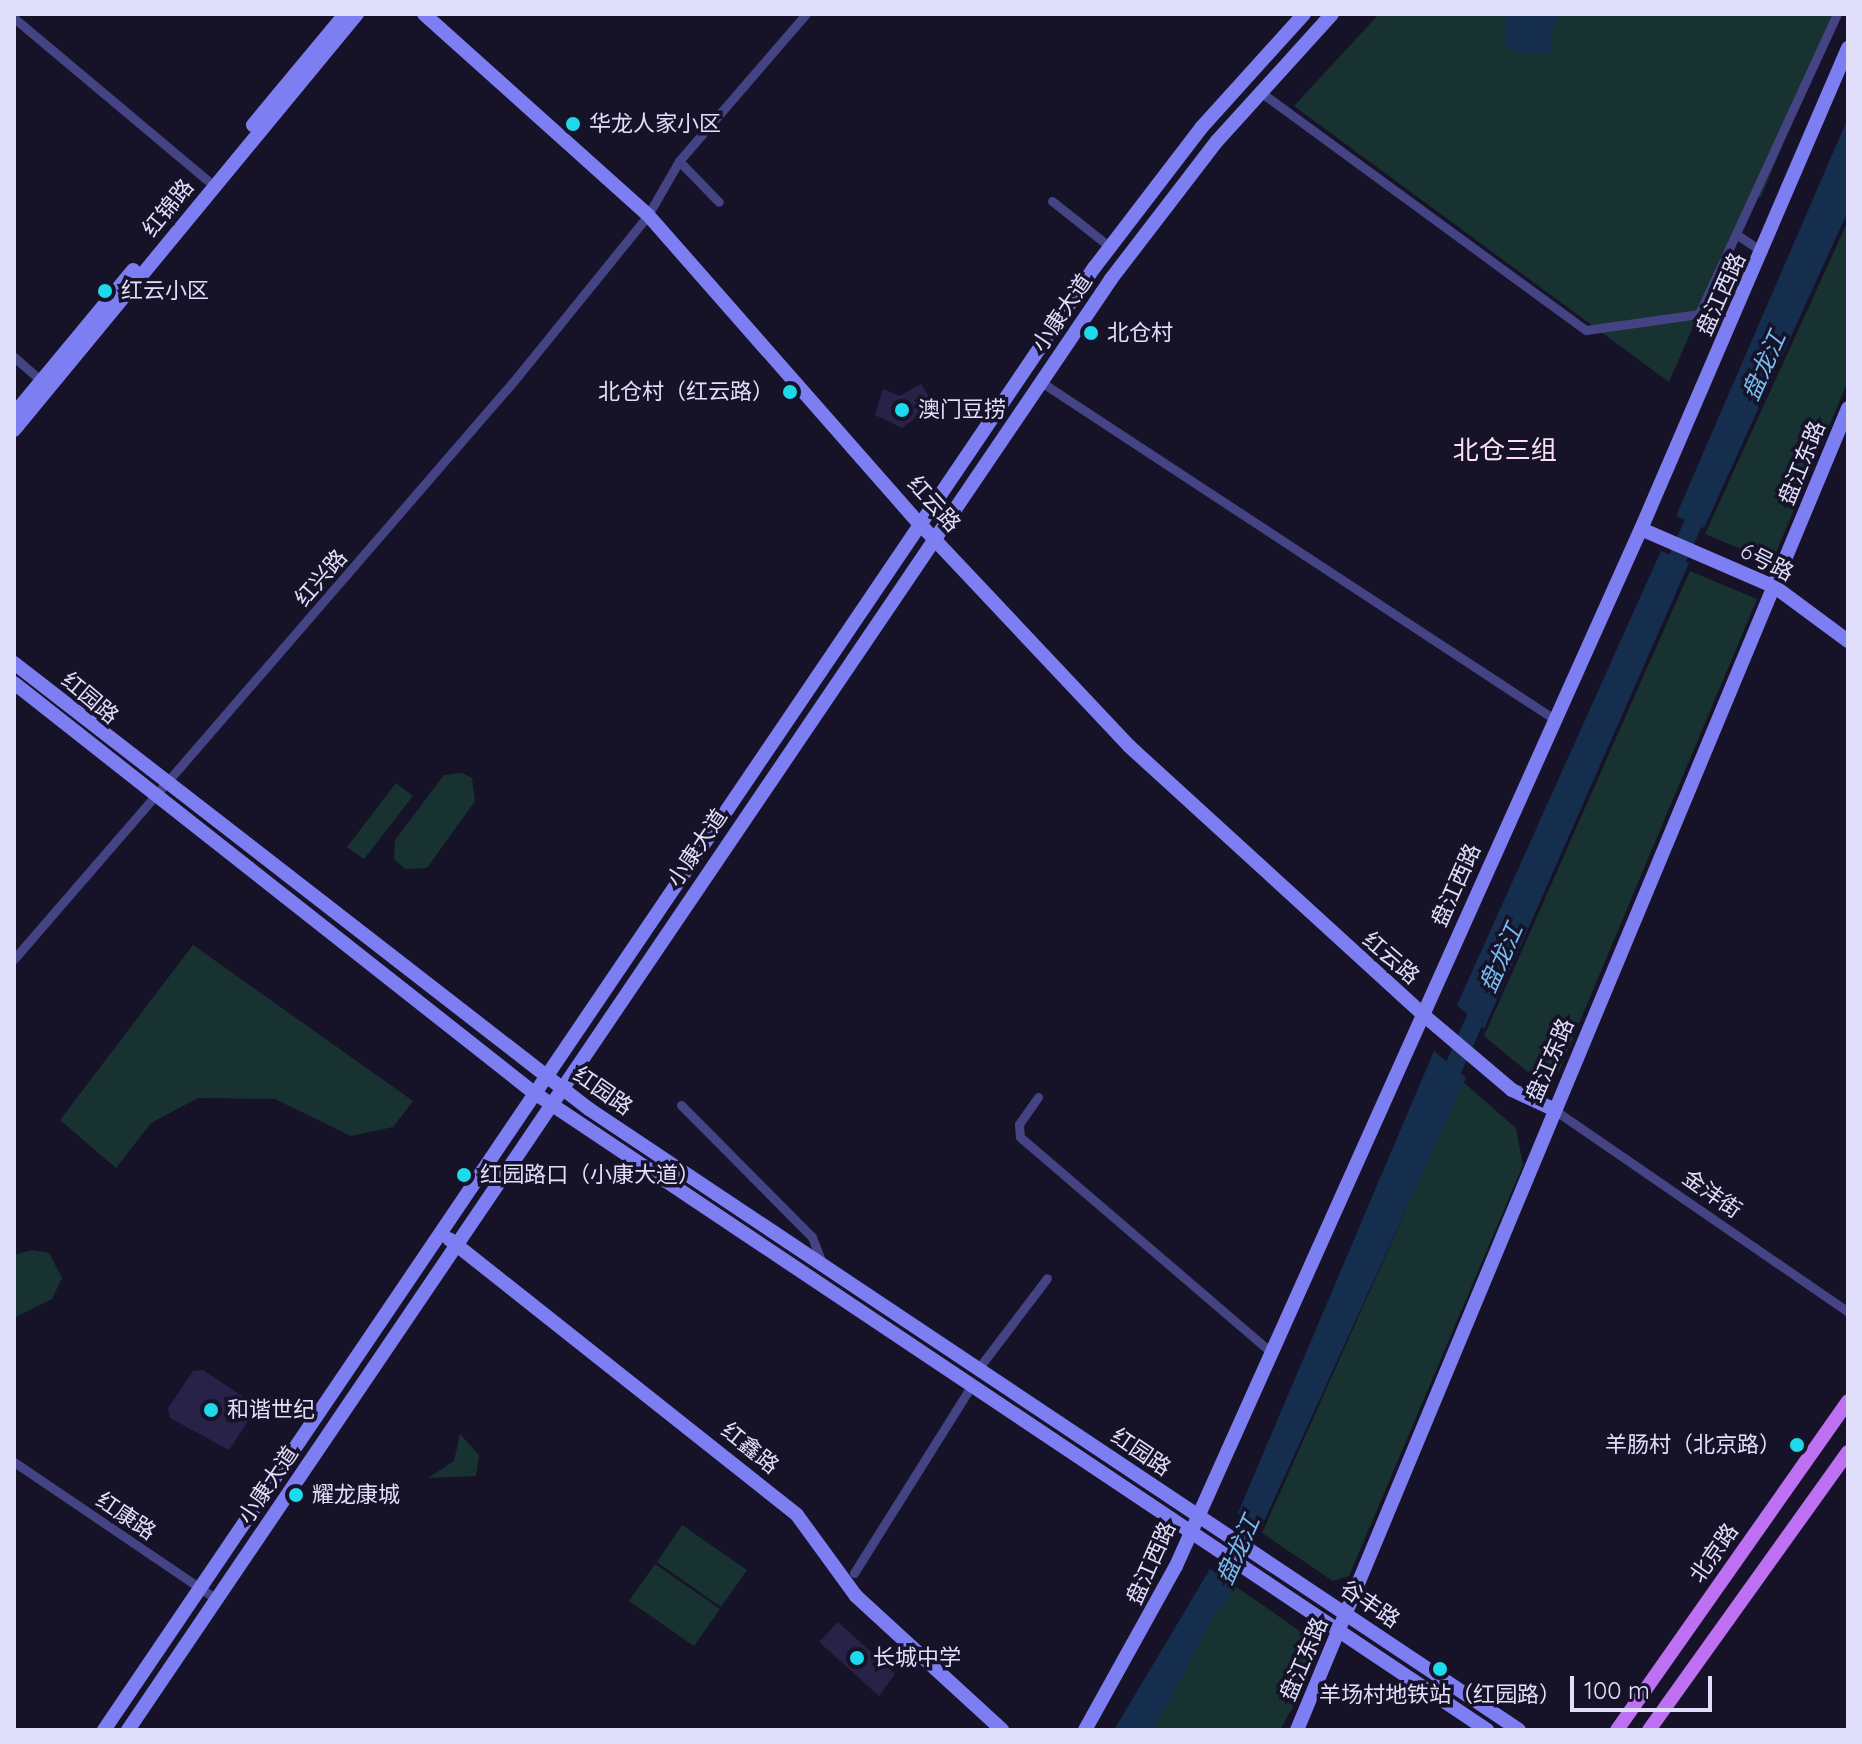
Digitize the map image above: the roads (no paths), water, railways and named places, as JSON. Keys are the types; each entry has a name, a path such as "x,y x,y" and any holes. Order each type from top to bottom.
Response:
{"main road":[{"name":"红锦路","path":"14,414 345,14"},
{"name":"红锦路","path":"14,430 357,14"},
{"name":"红云路","path":"424,14 648,215 919,523 1129,746 1421,1013 1512,1090 1553,1109"},
{"name":"小康大道","path":"104,1730 543,1077 1110,247 1201,128 1304,14"},
{"name":"小康大道","path":"128,1730 560,1088 1111,279 1259,91 1332,14"},
{"name":"盘江西路","path":"1085,1730 1142,1636 1641,529 1763,252 1848,48"},
{"name":"盘江东路","path":"1297,1730 1553,1109 1848,408"},
{"name":"6号路","path":"1641,529 1775,587 1848,641"},
{"name":"红园路","path":"14,663 165,786 543,1077 1196,1516"},
{"name":"红园路","path":"14,683 155,798 533,1092 1189,1532"},
{"name":"红鑫路","path":"439,1232 797,1515 856,1596 1002,1730"},
{"name":"北京路","path":"1617,1730 1848,1401"},
{"path":"1649,1730 1848,1452"},
{"name":"谷丰路","path":"1196,1516 1519,1730"},
{"name":"谷丰路","path":"1189,1532 1487,1730"}],"street":[{"name":"红兴路","path":"14,959 155,798 648,215 679,161 806,14"},
{"path":"1259,91 1586,330 1699,314 1837,14"},
{"path":"14,18 207,180"},
{"path":"679,161 719,202"},
{"path":"1052,201 1110,247"},
{"path":"1736,234 1763,252"},
{"path":"14,357 42,381"},
{"path":"1041,382 1554,719"},
{"path":"1038,1097 1019,1124 1020,1137 1270,1351"},
{"path":"681,1105 812,1237 822,1263"},
{"name":"金沣街","path":"1553,1109 1848,1312"},
{"path":"978,1369 1047,1278"},
{"path":"854,1573 972,1385"},
{"name":"红康路","path":"14,1462 218,1600"}],"water":[{"path":"1506,14 1561,14 1550,32 1553,54 1512,52 1504,42"},
{"path":"1848,118 1848,211 1704,528 1676,516"},
{"path":"1661,551 1689,563 1484,1029 1457,1005"},
{"path":"1434,1051 1466,1078 1261,1528 1238,1513"},
{"path":"1210,1569 1231,1583 1166,1707 1152,1730 1114,1730"}],"waterway":[{"name":"盘龙江","path":"1668,580 1703,501"},
{"name":"盘龙江","path":"1444,1089 1484,999"},
{"name":"盘龙江","path":"1216,1601 1261,1500"}],"place":[{"name":"华龙人家小区","path":"573,124"},
{"name":"红云小区","path":"105,291"},
{"name":"北仓村","path":"1091,333"},
{"name":"北仓村（红云路）","path":"790,392"},
{"name":"澳门豆捞","path":"902,410"},
{"name":"红园路口（小康大道）","path":"464,1175"},
{"name":"和谐世纪","path":"211,1410"},
{"name":"羊肠村（北京路）","path":"1797,1445"},
{"name":"耀龙康城","path":"296,1495"},
{"name":"长城中学","path":"857,1658"},
{"name":"羊场村地铁站（红园路）","path":"1440,1669"}],"district":[{"name":"北仓三组","path":"1505,450"}]}
